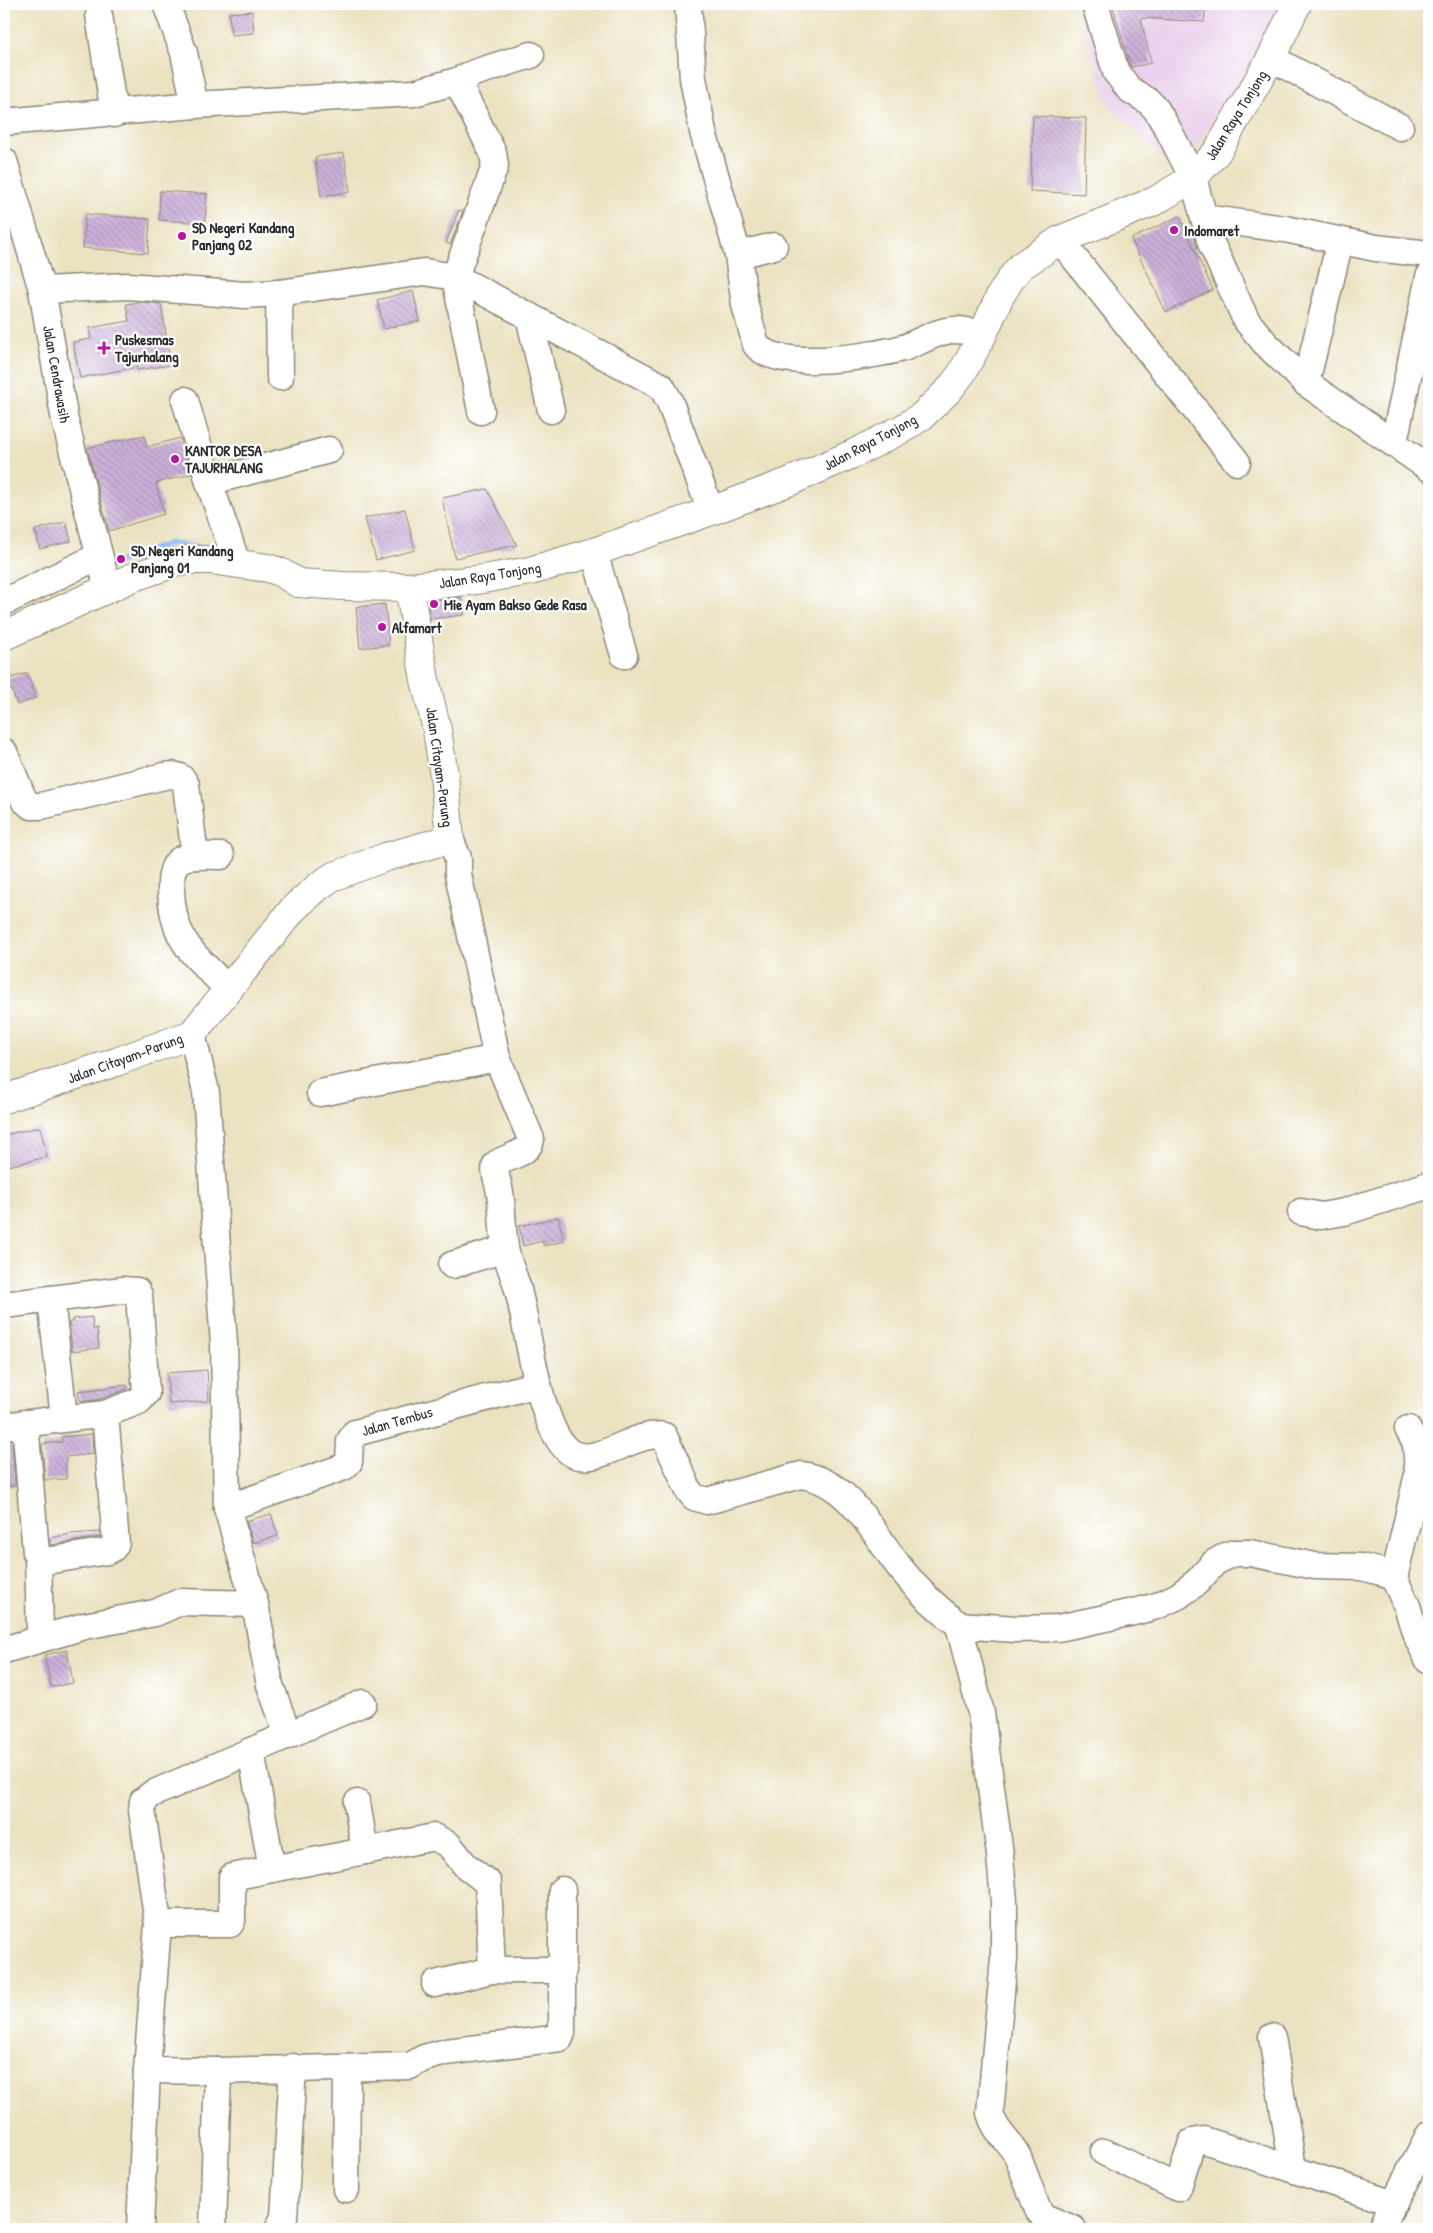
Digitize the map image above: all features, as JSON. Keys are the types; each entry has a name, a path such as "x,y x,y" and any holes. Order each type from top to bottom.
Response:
{"main road":[{"name":"Jalan Raya Tonjong","path":"409,587 478,580 530,571 594,552 791,481 836,461 922,416 949,390 962,373 983,334 1000,296 1012,277 1032,258 1060,240 1155,201 1193,178 1216,152 1271,58 1297,4"},
{"path":"4,636 103,570 210,560 268,568 280,572 298,583 409,587"},
{"name":"Jalan Citayam-Parung","path":"4,1099 116,1062 192,1034 294,908 319,886 332,877 450,839 444,775 437,730 425,680 409,587"}],"street":[{"path":"166,4 186,60 195,106"},
{"path":"688,4 693,78 703,132 738,255 747,314 756,344 765,354 802,360 830,360 901,348 946,331 959,330 983,334"},
{"path":"1095,4 1116,72 1129,90 1148,101 1156,109 1193,178 1211,243 1246,320 1265,343 1306,383 1429,468"},
{"path":"99,15 114,114"},
{"path":"4,122 195,106 414,93 457,81 481,70 531,55"},
{"path":"1271,58 1400,127"},
{"path":"457,81 493,153 496,166 455,277 481,411"},
{"name":"Jalan Cendrawasih","path":"7,177 42,290 65,421 103,570"},
{"path":"1204,218 1285,229 1340,241 1429,254"},
{"path":"1060,240 1237,462"},
{"path":"1306,383 1340,241"},
{"path":"738,255 774,246"},
{"path":"42,290 128,286 220,294 279,293 424,272 455,277 657,382 665,390 711,511"},
{"path":"1394,442 1429,277"},
{"path":"279,293 280,377"},
{"path":"529,316 551,410"},
{"path":"185,400 209,482 237,563"},
{"path":"209,482 329,450"},
{"path":"594,552 624,655"},
{"path":"4,602 103,570"},
{"path":"4,752 24,800 31,806 41,806 164,776 178,776 184,779 195,856"},
{"path":"450,839 458,858 458,874 497,1058 530,1132 530,1146 526,1150 500,1161 495,1167 500,1193 505,1249 519,1293 538,1384 556,1436 566,1449 579,1456 593,1455 648,1435 664,1436 689,1491 700,1500 714,1500 764,1484 801,1475 826,1482 841,1493 868,1522 901,1569 921,1592 959,1625 982,1720 1000,1856 1004,1902 1004,1959 990,2113 997,2131 1014,2148 1038,2210 1044,2217 1073,2229"},
{"path":"220,856 195,856 184,858 174,864 170,871 171,898 174,923 187,946 229,990"},
{"path":"192,1034 205,1084 207,1102 224,1344 227,1508 255,1604 270,1685 288,1735"},
{"path":"320,1093 497,1058"},
{"path":"1301,1212 1321,1216 1344,1212 1429,1185"},
{"path":"452,1265 505,1249"},
{"path":"4,1305 133,1289 139,1295 146,1393 138,1401 105,1414 14,1424 38,1557 40,1633"},
{"path":"51,1299 64,1418"},
{"name":"Jalan Tembus","path":"227,1508 344,1467 350,1458 350,1441 355,1433 538,1384"},
{"path":"38,1557 43,1560 52,1560 108,1551 116,1543 105,1414"},
{"path":"1408,1429 1416,1444 1418,1474 1394,1578 1429,1661"},
{"path":"959,1625 1016,1629 1058,1628 1157,1606 1178,1596 1218,1560 1234,1553 1250,1553 1315,1566 1361,1567 1382,1572 1394,1578"},
{"path":"4,1650 84,1626 155,1612 180,1602 255,1604"},
{"path":"140,2229 147,2070 158,1924 142,1810 143,1801 152,1794 362,1703"},
{"path":"251,1751 272,1869"},
{"path":"357,1802 365,1851"},
{"path":"158,1924 230,1924 232,1920 232,1877 434,1837 449,1845 470,1869 479,1874 488,1883 492,1970"},
{"path":"147,2070 218,2071 293,2067 410,2066 424,2058 446,2052 560,2038 562,2033 563,1970 562,1890"},
{"path":"436,1984 492,1970 563,1970"},
{"path":"1272,2037 1293,2169"},
{"path":"278,2229 284,2216 293,2067"},
{"path":"346,2189 347,2068"},
{"path":"213,2229 218,2071"},
{"path":"1380,2229 1429,2135"},
{"path":"1104,2152 1178,2188 1192,2142 1204,2140 1394,2203"}],"shaded area":[{"path":"1076,4 1286,4 1271,31 1179,174 1108,104"}],"building":[{"path":"1112,4 1206,4 1204,22 1141,18 1151,63 1131,67"},
{"path":"252,11 254,33 231,35 229,13"},
{"path":"1033,116 1086,118 1084,194 1030,191"},
{"path":"344,153 350,192 321,196 315,157"},
{"path":"160,191 207,194 205,223 159,220"},
{"path":"459,210 463,211 450,245 446,243"},
{"path":"85,214 150,219 148,253 83,248"},
{"path":"1179,216 1213,290 1166,312 1131,239"},
{"path":"413,291 420,321 384,329 377,300"},
{"path":"140,302 161,304 171,365 137,370 137,367 80,378 73,342 91,339 89,328 129,321 126,304"},
{"path":"144,435 147,447 180,438 191,474 156,483 164,514 109,531 87,448"},
{"path":"487,489 517,545 455,558 442,498"},
{"path":"405,509 415,550 376,560 365,518"},
{"path":"66,522 71,541 40,549 35,530"},
{"path":"461,597 464,615 430,619 427,601"},
{"path":"385,604 389,645 360,648 356,607"},
{"path":"27,673 36,698 17,705 8,679"},
{"path":"40,1127 47,1157 4,1167 4,1135"},
{"path":"558,1217 564,1241 544,1246 542,1241 523,1246 519,1226"},
{"path":"92,1317 93,1329 97,1328 99,1348 72,1351 69,1322 73,1322 72,1319"},
{"path":"207,1370 209,1401 169,1404 167,1373"},
{"path":"127,1385 127,1389 101,1399 80,1402 78,1391"},
{"path":"92,1434 93,1454 66,1457 66,1479 45,1480 42,1444 62,1442 61,1437"},
{"path":"4,1443 12,1443 15,1486 4,1487"},
{"path":"271,1514 278,1536 253,1543 246,1521"},
{"path":"100,1532 100,1537 50,1545 50,1538 70,1534"},
{"path":"67,1650 73,1683 51,1687 44,1655"}],"waterway":[{"path":"110,565 171,543 196,547"}],"place":[{"name":"Indomaret","path":"1174,230"},
{"name":"SD Negeri Kandang Panjang 02","path":"182,236"},
{"name":"Puskesmas Tajurhalang","path":"104,348"},
{"name":"KANTOR DESA TAJURHALANG","path":"175,459"},
{"name":"SD Negeri Kandang Panjang 01","path":"121,559"},
{"name":"Mie Ayam Bakso Gede Rasa","path":"434,604"},
{"name":"Alfamart","path":"382,627"}]}
